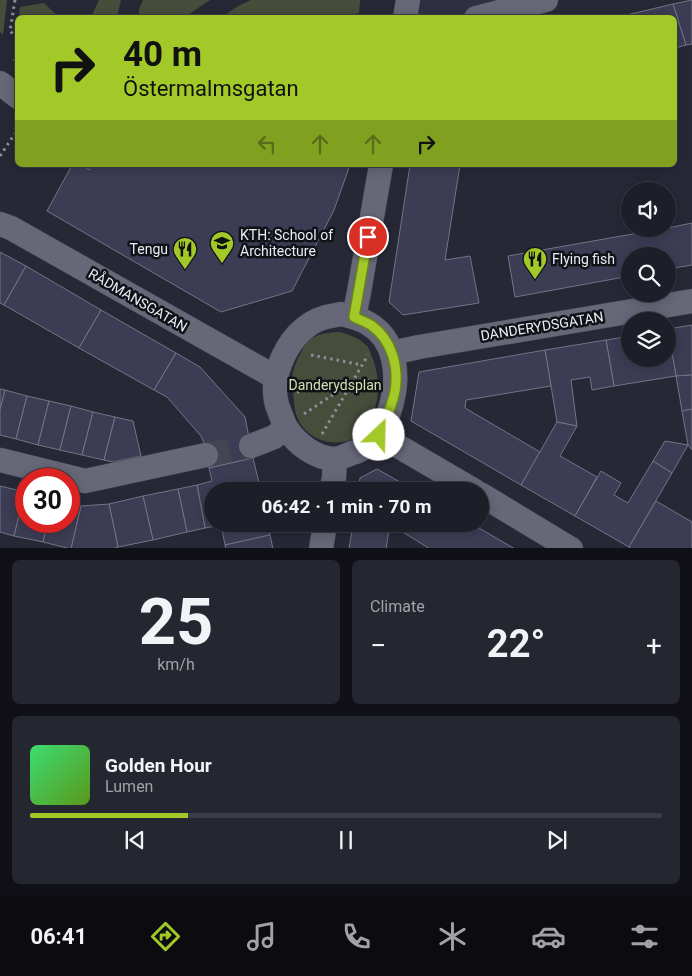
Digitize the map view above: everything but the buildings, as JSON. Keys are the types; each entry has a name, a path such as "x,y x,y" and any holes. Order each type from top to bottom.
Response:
{"street":[{"path":"406,15 408,0"},
{"path":"488,15 546,0"},
{"path":"0,83 15,95"},
{"path":"354,317 380,167"},
{"name":"RÅDMANSGATAN","path":"0,224 11,228 275,378"},
{"name":"DANDERYDSGATAN","path":"381,352 692,301"},
{"path":"341,314 354,317 377,330 383,336 381,352 395,369 395,390 389,412 379,435 360,451 335,459 318,455 301,445 292,423 277,404 275,394 275,378 291,341 302,330 313,323 325,317 341,314"},
{"path":"251,446 274,437 292,423"},
{"path":"379,435 459,482"},
{"path":"0,460 85,481 206,455"},
{"path":"333,482 335,459"},
{"path":"489,499 571,548"},
{"path":"321,548 324,532"}],"path":[{"path":"15,0 10,31 15,35"},
{"path":"0,156 15,134"},
{"path":"319,440 362,365 381,352"},
{"path":"309,354 362,365"},
{"path":"293,393 378,379"},
{"path":"292,423 351,383"}],"shaded area":[{"path":"409,0 557,0 497,15 406,15"}],"green space":[{"path":"0,0 7,0 3,35 0,32"},
{"path":"99,0 121,0 117,15 92,15"},
{"path":"143,0 210,0 188,15 139,15 139,9"},
{"path":"251,0 360,0 359,13 350,15 225,15"},
{"path":"44,3 57,15 19,15 20,7"},
{"name":"Danderydsplan","path":"340,332 358,339 368,347 377,372 378,392 374,412 364,430 356,437 347,441 330,442 314,437 302,426 295,410 292,377 304,347 312,338"}],"tunnel":[{"path":"206,455 251,446"}],"place":[{"name":"KTH: School of Architecture","path":"222,264"},
{"name":"Tengu","path":"185,270"},
{"name":"Flying fish","path":"535,280"}],"route":[{"path":"368,237 354,317 371,325 383,336 392,353 395,369 395,390 389,412 379,435"}]}
